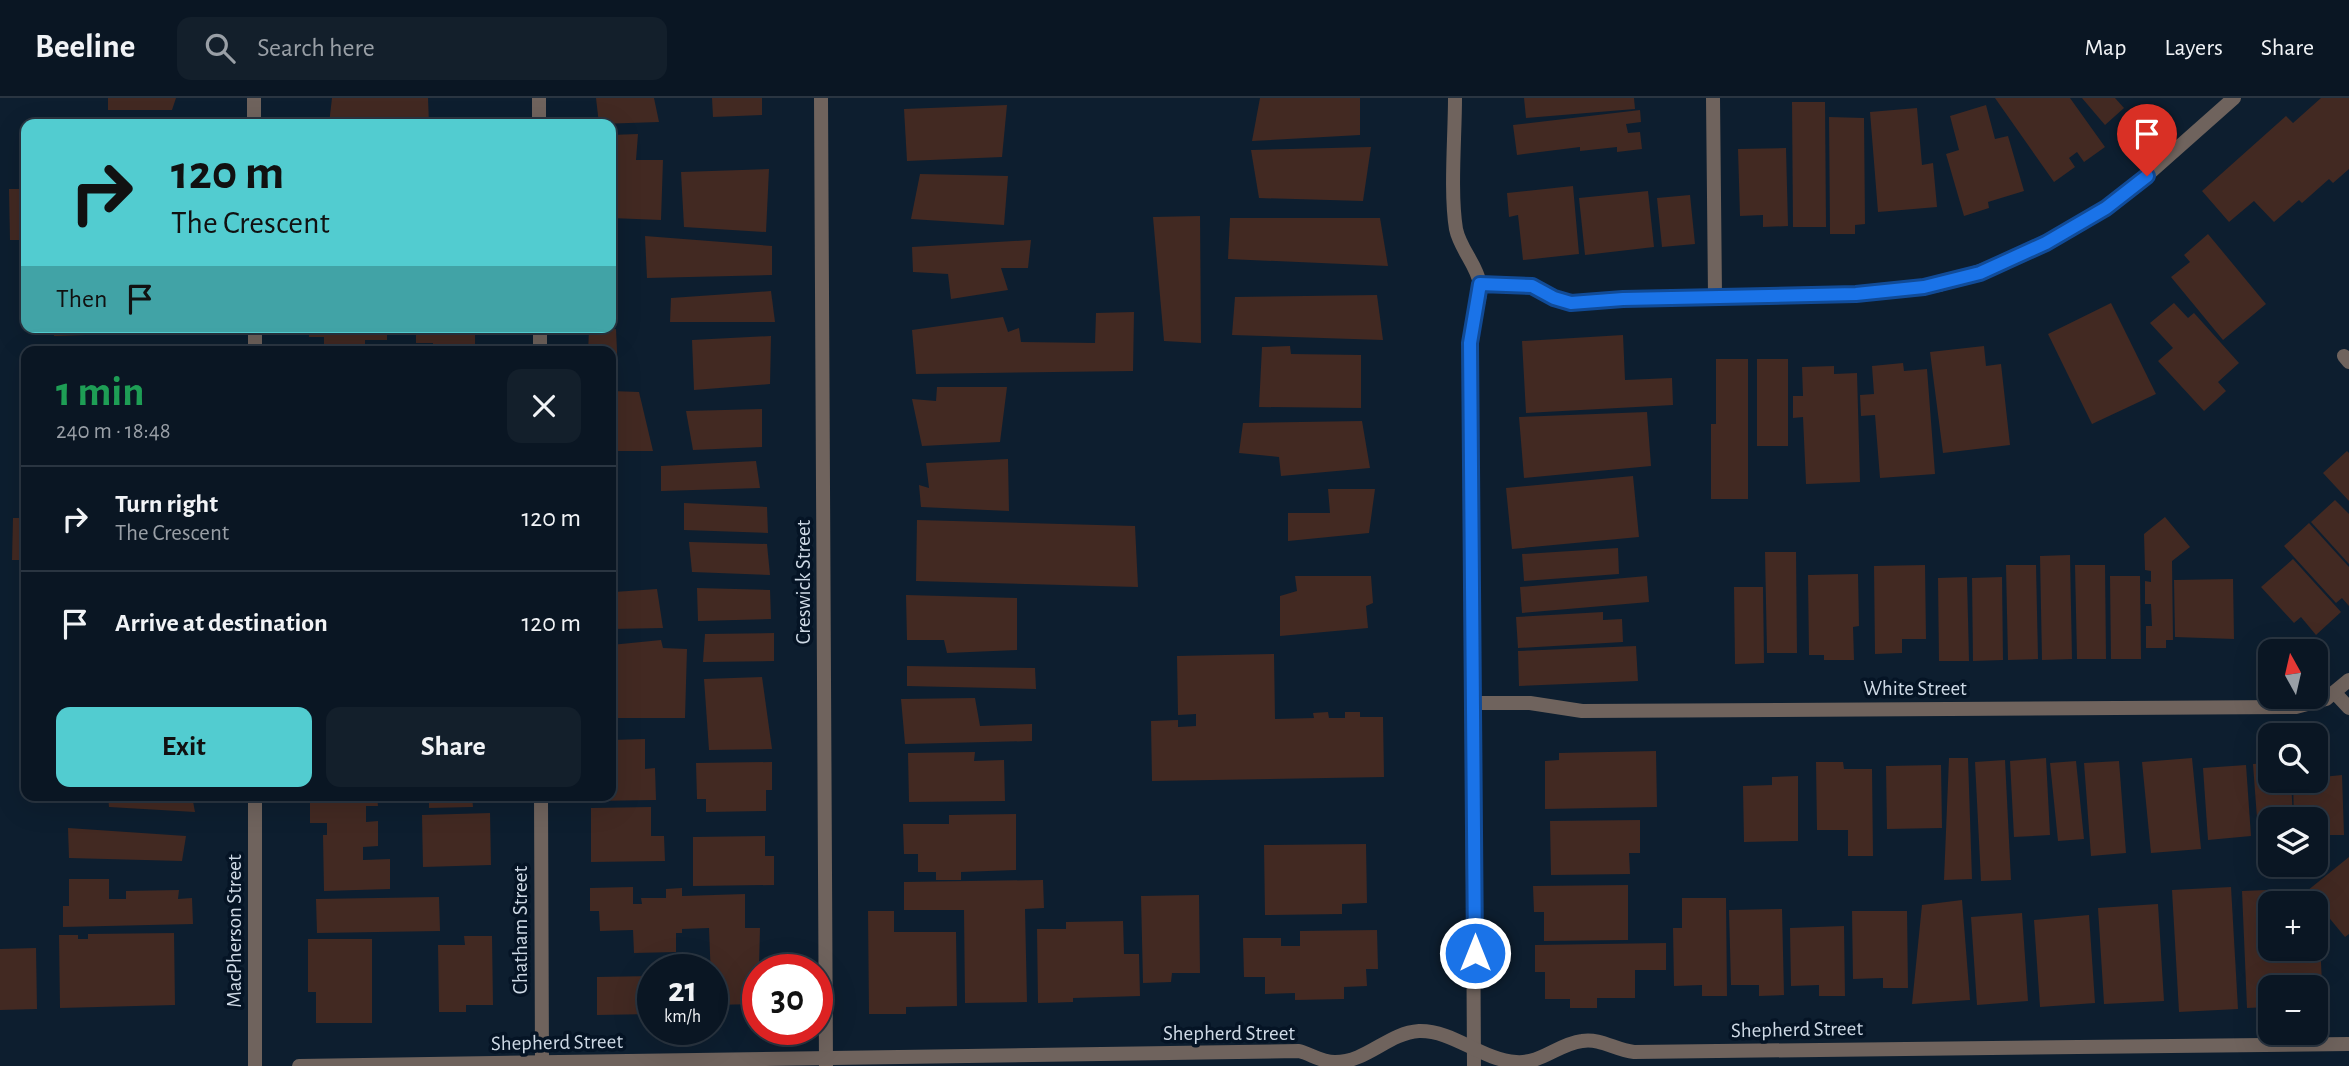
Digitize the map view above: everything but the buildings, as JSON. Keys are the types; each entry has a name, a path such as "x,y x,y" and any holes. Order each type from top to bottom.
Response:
{"street":[{"path":"254,98 254,119"},
{"path":"539,98 539,119"},
{"name":"Creswick Street","path":"821,98 826,1062"},
{"path":"1455,98 1456,224 1462,248 1480,284 1470,343 1474,1066"},
{"path":"1713,98 1715,296"},
{"path":"1480,284 1532,286 1554,298 1571,303 1883,292 1939,285 1980,273 2046,243 2106,208 2234,98"},
{"name":"White Street","path":"1474,703 1530,704 1582,711 2282,707 2306,705 2335,693 2349,680"},
{"path":"2335,693 2349,708"},
{"name":"MacPherson Street","path":"255,801 255,1066"},
{"name":"Chatham Street","path":"541,801 542,1063"},
{"name":"Shepherd Street","path":"299,1066 1139,1060 1299,1052 1329,1062 1365,1056 1401,1036 1417,1031 1440,1034 1474,1050 1521,1062 1547,1056 1575,1042 1589,1040 1634,1052 2349,1044"}],"route":[{"path":"1475,953 1470,343 1471,322 1480,284 1532,286 1554,298 1571,303 1609,299 1856,294 1939,285 1980,273 2046,243 2106,208 2147,176"}]}
